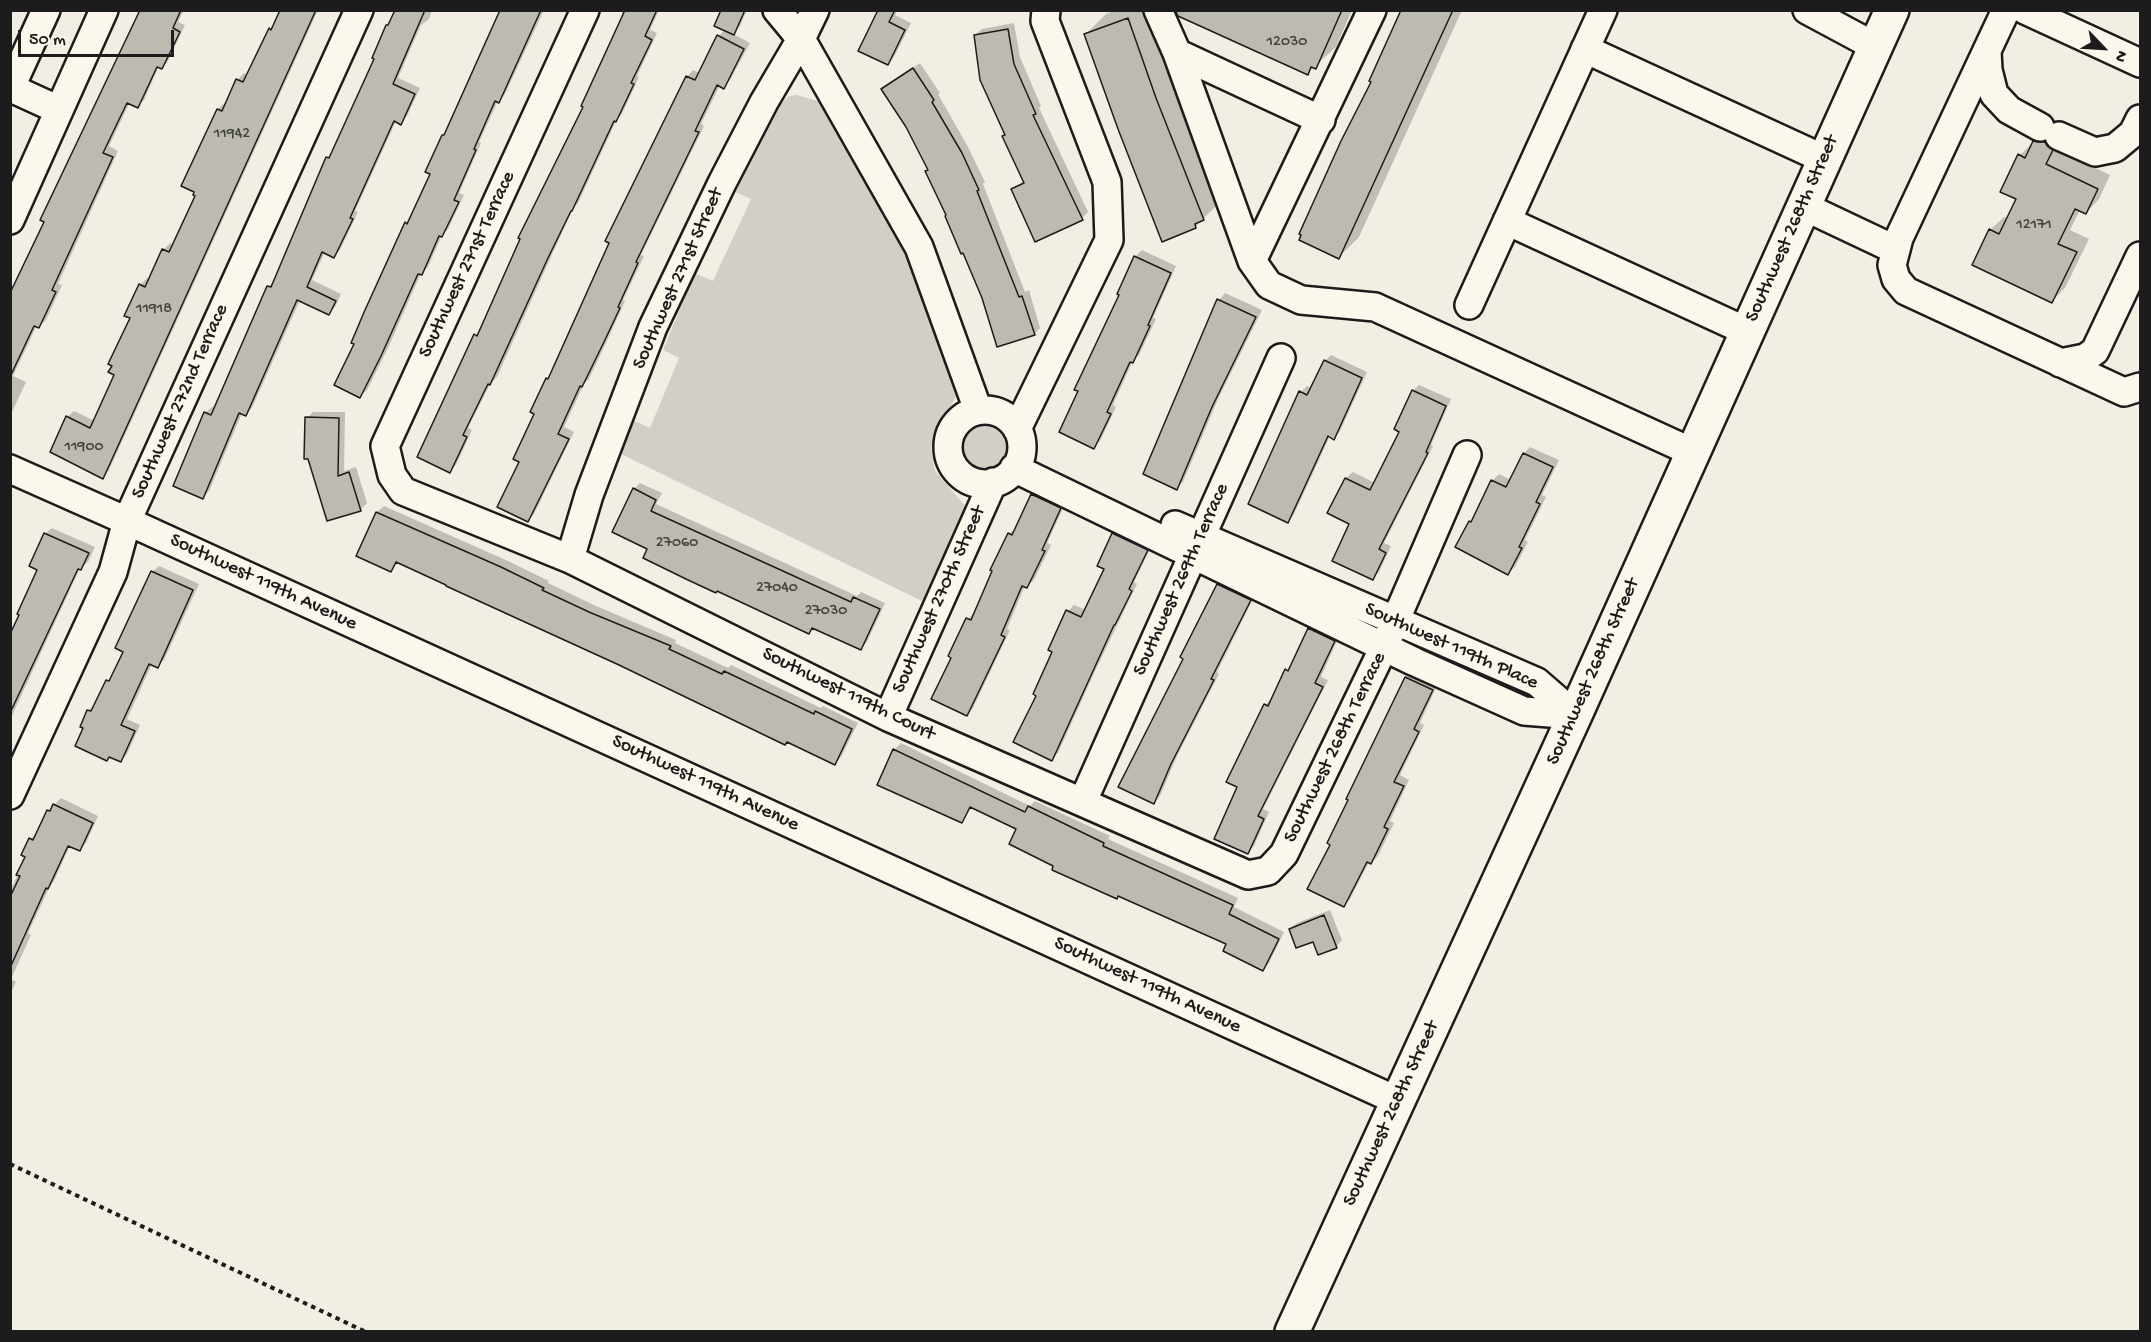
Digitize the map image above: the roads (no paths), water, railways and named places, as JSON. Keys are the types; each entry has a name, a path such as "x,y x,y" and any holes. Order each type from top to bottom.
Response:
{"main road":[{"name":"Southwest 268th Street","path":"1292,1332 1575,715 1746,331 1876,47 1886,13"}],"street":[{"path":"46,10 11,88 59,110"},
{"path":"10,220 104,10"},
{"name":"Southwest 272nd Terrace","path":"10,795 112,572 127,521 359,10"},
{"name":"Southwest 271st Terrace","path":"432,503 403,491 392,474 385,446 585,10"},
{"path":"777,10 801,39 919,247 978,410"},
{"name":"Southwest 271st Street","path":"570,559 589,495 653,327 722,183 764,102 801,39 814,10"},
{"path":"1017,429 1109,240 1107,182 1045,21 1046,10"},
{"path":"1158,10 1178,53 1252,261 1269,285 1301,300 1375,307 1692,452"},
{"path":"1252,261 1372,10"},
{"path":"1469,305 1603,10"},
{"path":"1807,10 1876,47"},
{"path":"2006,10 1899,238 1894,258 1896,279 1906,291 2124,392 2140,387"},
{"path":"2025,10 2140,63"},
{"path":"1585,49 1824,159"},
{"path":"1987,51 1988,70 1994,94 2009,110 2095,152 2115,148 2133,133 2140,119"},
{"path":"1178,53 1321,120"},
{"path":"1803,206 1894,258"},
{"path":"1507,221 1746,331"},
{"path":"2060,363 2085,358 2095,351 2140,256"},
{"name":"Southwest 269th Terrace","path":"1083,801 1281,358"},
{"path":"978,410 1000,413 1017,429 1022,448 1009,469 982,483 970,481 953,465 948,443 951,431 967,414 978,410"},
{"name":"Southwest 268th Terrace","path":"1268,871 1284,855 1384,647 1467,455"},
{"name":"Southwest 119th Place","path":"1009,469 1442,640 1537,682 1575,715"},
{"name":"Southwest 270th Street","path":"888,717 1009,469"},
{"name":"Southwest 119th Avenue","path":"10,470 127,521 1398,1101"},
{"name":"Southwest 119th Court","path":"432,503 570,559 888,717 1248,875 1268,871"},
{"name":"Southwest 119th Place","path":"1197,545 1384,647 1429,669 1524,711 1575,715"},
{"path":"1429,669 1442,640"}]}
